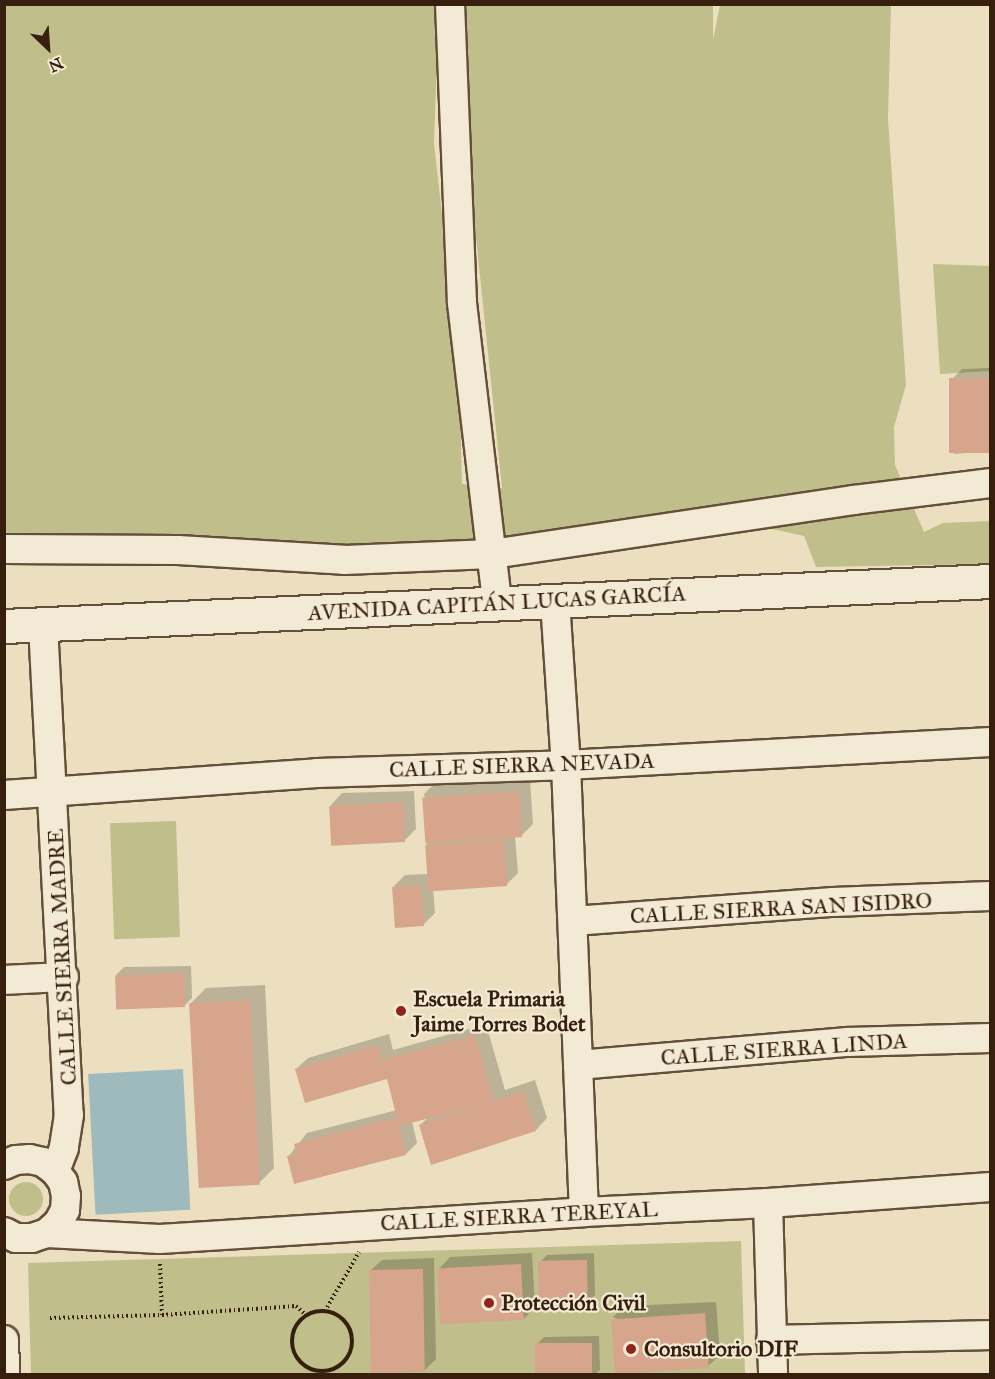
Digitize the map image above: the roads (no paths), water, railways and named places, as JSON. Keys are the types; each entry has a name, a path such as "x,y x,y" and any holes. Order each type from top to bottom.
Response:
{"street":[{"path":"450,4 462,303 497,603"},
{"path":"4,549 178,550 344,560 492,554 854,500 990,483"},
{"name":"AVENIDA CAPITÁN LUCAS GARCÍA","path":"4,626 990,581"},
{"path":"555,601 566,765 584,1212"},
{"name":"CALLE SIERRA MADRE","path":"44,625 64,977 69,1115 64,1148 55,1171"},
{"name":"CALLE SIERRA NEVADA","path":"4,795 317,773 566,765 990,742"},
{"name":"CALLE SIERRA SAN ISIDRO","path":"573,921 833,902 990,897"},
{"path":"4,980 64,977"},
{"name":"CALLE SIERRA LINDA","path":"578,1065 848,1042 990,1038"},
{"path":"4,1165 16,1160 29,1159 43,1162 55,1171 63,1182 66,1196 64,1210 58,1223 47,1233 32,1238 16,1238 4,1232"},
{"name":"CALLE SIERRA TEREYAL","path":"47,1233 160,1239 584,1212 768,1203 990,1187"},
{"path":"768,1203 773,1374"},
{"path":"771,1341 990,1335"},
{"path":"4,1340 6,1374"}],"water":[{"path":"183,1069 190,1210 96,1215 88,1074"}],"place":[{"name":"Escuela Primaria Jaime Torres Bodet","path":"401,1011"},
{"name":"Protección Civil","path":"489,1303"},
{"name":"Consultorio DIF","path":"631,1349"}]}
